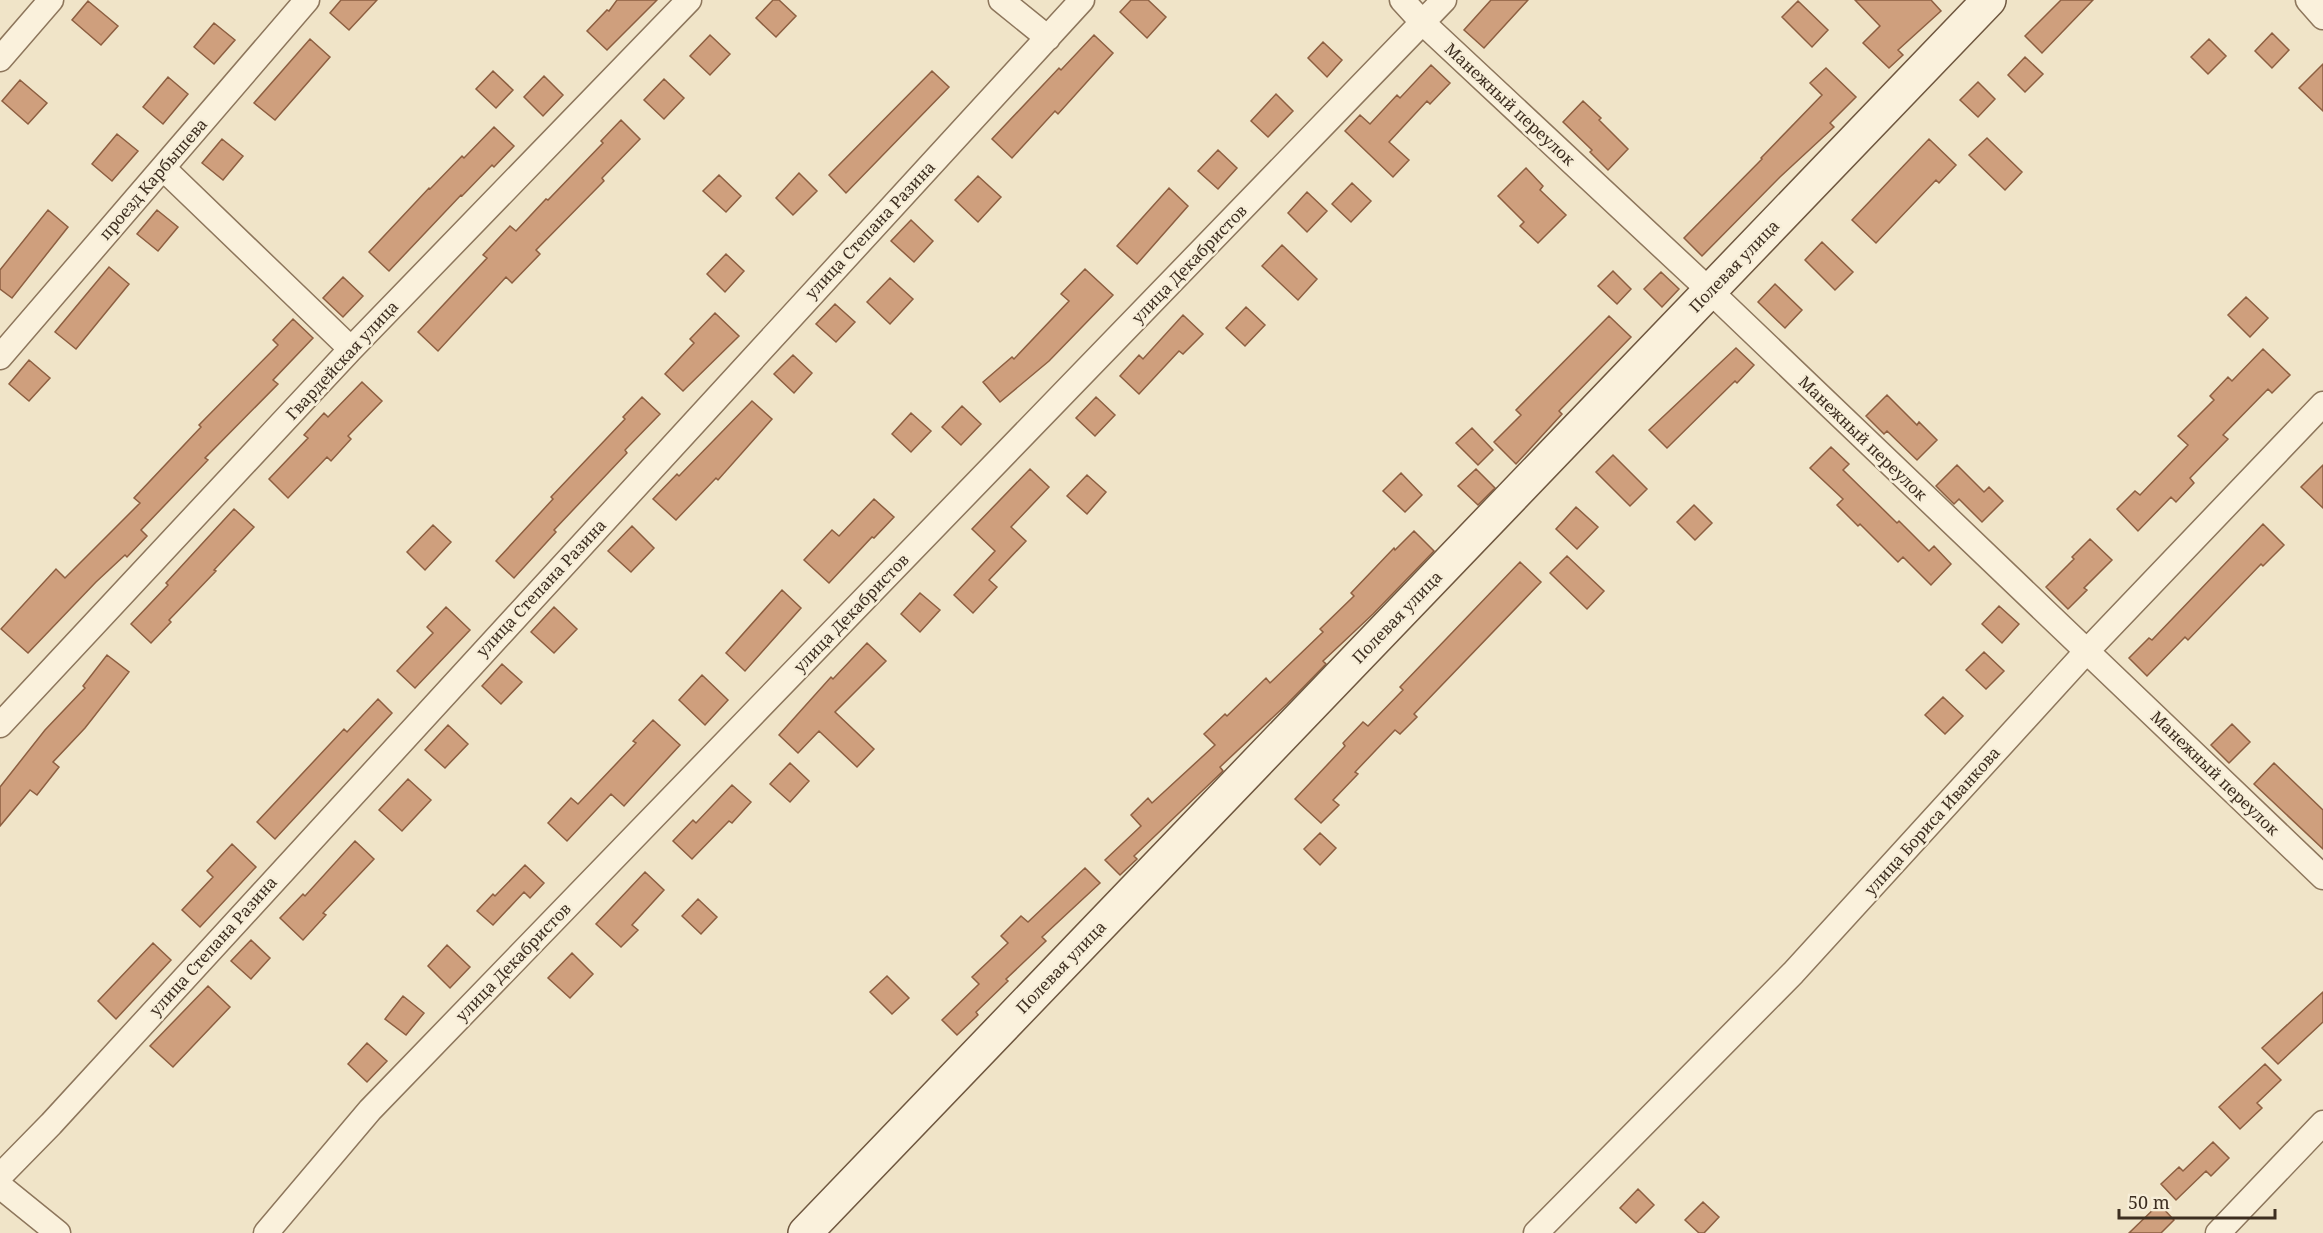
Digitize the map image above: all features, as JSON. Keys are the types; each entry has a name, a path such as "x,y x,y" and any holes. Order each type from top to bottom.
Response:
{"street":[{"path":"0,59 51,0"},
{"name":"проезд Карбышева","path":"0,357 307,0"},
{"name":"Гвардейская улица","path":"0,725 351,349 689,0"},
{"path":"1001,0 1048,38"},
{"name":"улица Степана Разина","path":"0,1176 51,1124 1082,0"},
{"name":"Манежный переулок","path":"1402,0 1423,23 1710,291 2323,877"},
{"name":"улица Декабристов","path":"266,1233 370,1110 1444,0"},
{"name":"Полевая улица","path":"805,1233 1989,0"},
{"path":"2307,0 2323,17"},
{"path":"163,168 351,349"},
{"name":"улица Бориса Иванкова","path":"1536,1233 1793,973 2086,652 2323,404"},
{"path":"2218,1233 2323,1123"},
{"path":"0,1186 58,1233"}],"building":[{"path":"341,0 377,0 349,30 330,13"},
{"path":"617,0 657,0 607,50 587,31 607,10 609,11"},
{"path":"773,0 779,0 796,16 776,37 756,18"},
{"path":"1131,0 1148,0 1166,17 1147,38 1120,12"},
{"path":"1491,0 1528,0 1484,48 1464,30"},
{"path":"1855,0 1931,0 1941,11 1898,50 1903,55 1889,68 1863,43 1880,26"},
{"path":"2061,0 2093,0 2042,53 2025,36"},
{"path":"88,1 118,26 101,45 72,20"},
{"path":"1798,1 1828,30 1812,47 1782,17"},
{"path":"214,23 235,40 214,64 194,47"},
{"path":"2272,33 2289,50 2272,68 2255,51"},
{"path":"710,35 730,54 710,75 690,56"},
{"path":"1094,35 1113,53 1058,114 1055,111 1012,158 992,139 1059,68 1061,70"},
{"path":"310,39 330,57 275,120 254,103"},
{"path":"2209,39 2226,56 2208,74 2191,57"},
{"path":"1323,42 1342,60 1327,77 1308,58"},
{"path":"2025,57 2043,74 2025,92 2008,75"},
{"path":"2323,64 2323,111 2299,88"},
{"path":"1431,65 1450,83 1430,104 1427,101 1389,142 1409,160 1393,177 1345,131 1360,115 1370,124 1397,95 1400,98"},
{"path":"1826,68 1856,97 1830,123 1834,127 1780,177 1702,256 1684,238 1822,95 1810,83"},
{"path":"493,71 513,90 496,108 476,89"},
{"path":"932,71 949,87 846,193 829,175"},
{"path":"544,76 563,95 543,116 524,97"},
{"path":"168,77 188,94 163,124 143,107"},
{"path":"664,79 684,98 664,119 644,100"},
{"path":"20,80 47,103 28,124 2,101"},
{"path":"1978,82 1995,99 1978,117 1960,100"},
{"path":"1276,94 1293,111 1268,137 1251,121"},
{"path":"1583,101 1628,149 1608,170 1590,152 1592,150 1563,122"},
{"path":"621,120 640,139 602,178 604,181 536,250 540,254 512,283 506,277 438,351 418,332 487,258 483,255 510,226 516,231 603,143 601,141"},
{"path":"494,127 514,146 494,167 492,165 461,195 389,271 369,252 429,188 462,156 464,158"},
{"path":"117,134 138,151 112,181 92,164"},
{"path":"1987,138 2022,172 2005,190 1969,155"},
{"path":"222,139 243,156 223,180 202,163"},
{"path":"1929,139 1956,165 1939,183 1936,180 1876,243 1852,220"},
{"path":"1218,150 1237,168 1218,189 1198,171"},
{"path":"1526,168 1543,186 1540,190 1566,215 1538,243 1520,226 1524,222 1498,196"},
{"path":"799,173 817,191 793,215 776,198"},
{"path":"719,175 741,196 726,212 703,191"},
{"path":"978,176 1001,197 978,222 955,200"},
{"path":"1352,183 1371,201 1351,222 1332,204"},
{"path":"1169,188 1188,206 1137,264 1117,246"},
{"path":"1307,192 1327,211 1307,232 1288,213"},
{"path":"48,210 68,227 12,298 0,289 0,270"},
{"path":"157,210 178,227 158,251 137,234"},
{"path":"911,220 933,241 914,262 891,241"},
{"path":"1822,242 1853,272 1835,290 1805,260"},
{"path":"1282,245 1317,279 1298,300 1262,266"},
{"path":"726,254 744,271 725,292 707,274"},
{"path":"109,267 129,284 76,349 55,332"},
{"path":"1085,269 1113,295 1049,361 1000,402 983,382 1012,357 1014,359 1069,301 1061,294"},
{"path":"1613,271 1631,289 1617,304 1598,286"},
{"path":"1661,272 1679,289 1662,307 1644,289"},
{"path":"343,277 363,296 343,317 323,298"},
{"path":"890,278 913,299 890,324 867,302"},
{"path":"1775,284 1802,310 1785,328 1758,302"},
{"path":"2246,297 2268,318 2250,337 2228,315"},
{"path":"835,304 855,322 836,342 816,324"},
{"path":"1246,307 1265,325 1245,346 1226,328"},
{"path":"715,313 739,336 683,391 665,374 694,343 690,339"},
{"path":"1183,315 1203,334 1183,354 1179,351 1139,394 1120,376 1139,355 1143,359"},
{"path":"1609,316 1631,337 1559,411 1562,414 1516,464 1494,442 1521,415 1516,410"},
{"path":"293,319 313,338 273,380 278,384 205,458 208,460 141,530 147,536 127,557 125,555 96,582 28,653 1,629 56,569 65,578 140,503 134,498 201,427 199,425 278,345 273,340"},
{"path":"1736,348 1754,365 1667,448 1649,430"},
{"path":"2263,349 2290,375 2272,393 2268,389 2223,435 2228,439 2190,478 2194,483 2176,502 2171,497 2138,531 2117,509 2135,491 2140,495 2188,445 2178,436 2214,400 2210,396 2228,377 2232,381"},
{"path":"793,355 812,373 794,393 774,374"},
{"path":"29,360 50,378 29,401 9,384"},
{"path":"362,382 382,401 348,436 351,439 331,461 327,457 288,498 269,479 308,438 304,435 324,413 328,417"},
{"path":"1887,395 1917,425 1919,422 1937,440 1917,460 1887,431 1884,434 1866,416"},
{"path":"642,397 660,414 625,450 627,453 554,530 556,532 514,578 496,561 553,499 551,497 625,419 623,417"},
{"path":"1096,397 1115,415 1095,436 1076,418"},
{"path":"752,401 772,419 718,480 716,478 676,520 653,499 677,474 679,476"},
{"path":"962,406 981,424 961,445 942,427"},
{"path":"911,413 931,431 911,452 892,434"},
{"path":"1472,428 1493,450 1478,465 1456,443"},
{"path":"1831,447 1849,464 1843,470 1897,523 1899,521 1929,551 1934,546 1951,564 1931,585 1903,557 1898,562 1860,524 1858,526 1837,505 1843,499 1810,468"},
{"path":"1613,455 1647,489 1630,506 1596,472"},
{"path":"1957,465 1984,492 1989,487 2003,501 1982,522 1959,499 1954,504 1936,486"},
{"path":"2323,465 2323,508 2301,487"},
{"path":"1030,469 1049,487 1011,527 1026,541 989,580 997,587 973,613 954,595 995,551 972,529"},
{"path":"1476,469 1495,488 1478,505 1458,486"},
{"path":"1401,473 1422,495 1405,512 1383,491"},
{"path":"1087,475 1106,492 1087,514 1067,496"},
{"path":"874,499 894,517 829,583 804,560 832,530 839,536"},
{"path":"1694,505 1712,523 1695,540 1677,522"},
{"path":"1576,507 1598,527 1577,549 1556,529"},
{"path":"234,509 254,527 169,620 171,622 151,643 131,624"},
{"path":"2263,524 2284,545 2263,566 2261,564 2188,640 2185,637 2147,676 2129,658 2149,638 2152,640"},
{"path":"433,525 451,542 425,570 407,552"},
{"path":"632,526 654,548 631,572 608,551"},
{"path":"1414,531 1434,551 1373,614 1323,661 1326,664 1287,704 1220,767 1223,771 1134,856 1137,859 1120,875 1105,860 1141,826 1131,815 1148,798 1152,803 1215,745 1204,734 1225,714 1227,716 1266,678 1270,683 1323,632 1320,629 1354,596 1351,593 1394,548 1395,550"},
{"path":"2090,539 2112,560 2084,588 2087,590 2068,609 2046,587"},
{"path":"1567,556 1604,591 1587,609 1550,573"},
{"path":"1520,562 1541,582 1414,714 1417,717 1400,734 1395,730 1355,772 1358,774 1333,800 1339,805 1321,823 1295,799 1345,746 1343,743 1363,722 1368,726 1403,690 1400,687"},
{"path":"782,590 801,608 745,671 726,653"},
{"path":"920,593 940,610 920,632 901,614"},
{"path":"1999,606 2019,624 2002,643 1982,624"},
{"path":"446,607 470,630 415,688 397,671 433,633 427,627"},
{"path":"554,607 577,629 554,653 531,632"},
{"path":"867,643 886,661 835,712 874,749 857,767 819,731 798,753 779,735 831,677 833,679"},
{"path":"1984,652 2004,671 1986,689 1966,670"},
{"path":"107,655 129,672 85,728 53,762 59,767 37,795 30,790 0,826 0,787 45,730 85,688 83,686"},
{"path":"502,664 522,682 501,704 482,686"},
{"path":"702,675 728,700 705,725 679,700"},
{"path":"1943,697 1963,716 1945,734 1925,715"},
{"path":"378,699 392,713 275,839 257,822 344,729 347,732"},
{"path":"653,720 680,745 624,806 611,794 567,841 548,823 571,798 578,804 636,743 633,741"},
{"path":"2232,724 2250,742 2229,763 2211,745"},
{"path":"448,725 468,744 445,768 425,750"},
{"path":"790,763 809,781 790,802 770,784"},
{"path":"2274,763 2323,810 2323,849 2254,784"},
{"path":"408,779 431,800 402,831 379,810"},
{"path":"732,785 751,802 732,823 729,821 692,859 673,841 693,820 696,823"},
{"path":"1320,833 1336,848 1320,865 1304,849"},
{"path":"355,841 374,859 323,913 326,915 303,940 280,918 303,894 305,896"},
{"path":"232,844 256,867 200,927 182,910 213,877 207,871"},
{"path":"525,865 544,883 530,898 524,892 493,925 477,911"},
{"path":"1085,868 1100,883 1042,937 1046,941 1006,979 1008,981 976,1012 978,1015 957,1035 942,1020 979,984 972,977 1008,943 1001,936 1021,916 1028,922"},
{"path":"645,872 664,890 632,925 638,930 621,947 596,924"},
{"path":"698,899 717,917 701,934 682,916"},
{"path":"251,940 270,958 251,979 231,961"},
{"path":"153,943 171,960 116,1019 98,1001"},
{"path":"447,945 470,967 450,988 428,966"},
{"path":"572,953 593,974 570,998 548,978"},
{"path":"887,976 909,998 892,1014 870,992"},
{"path":"208,986 230,1007 173,1067 150,1046"},
{"path":"2323,992 2323,1022 2278,1064 2262,1048"},
{"path":"403,996 424,1013 406,1035 385,1019"},
{"path":"367,1043 387,1061 367,1082 348,1064"},
{"path":"2265,1064 2281,1080 2257,1103 2262,1108 2240,1129 2219,1107"},
{"path":"2213,1142 2229,1158 2211,1176 2206,1171 2176,1200 2161,1184 2179,1167 2183,1171"},
{"path":"1638,1189 1654,1205 1636,1223 1620,1208"},
{"path":"1703,1202 1719,1217 1704,1233 1699,1233 1685,1220"},
{"path":"2159,1204 2174,1220 2161,1233 2129,1233"}]}
